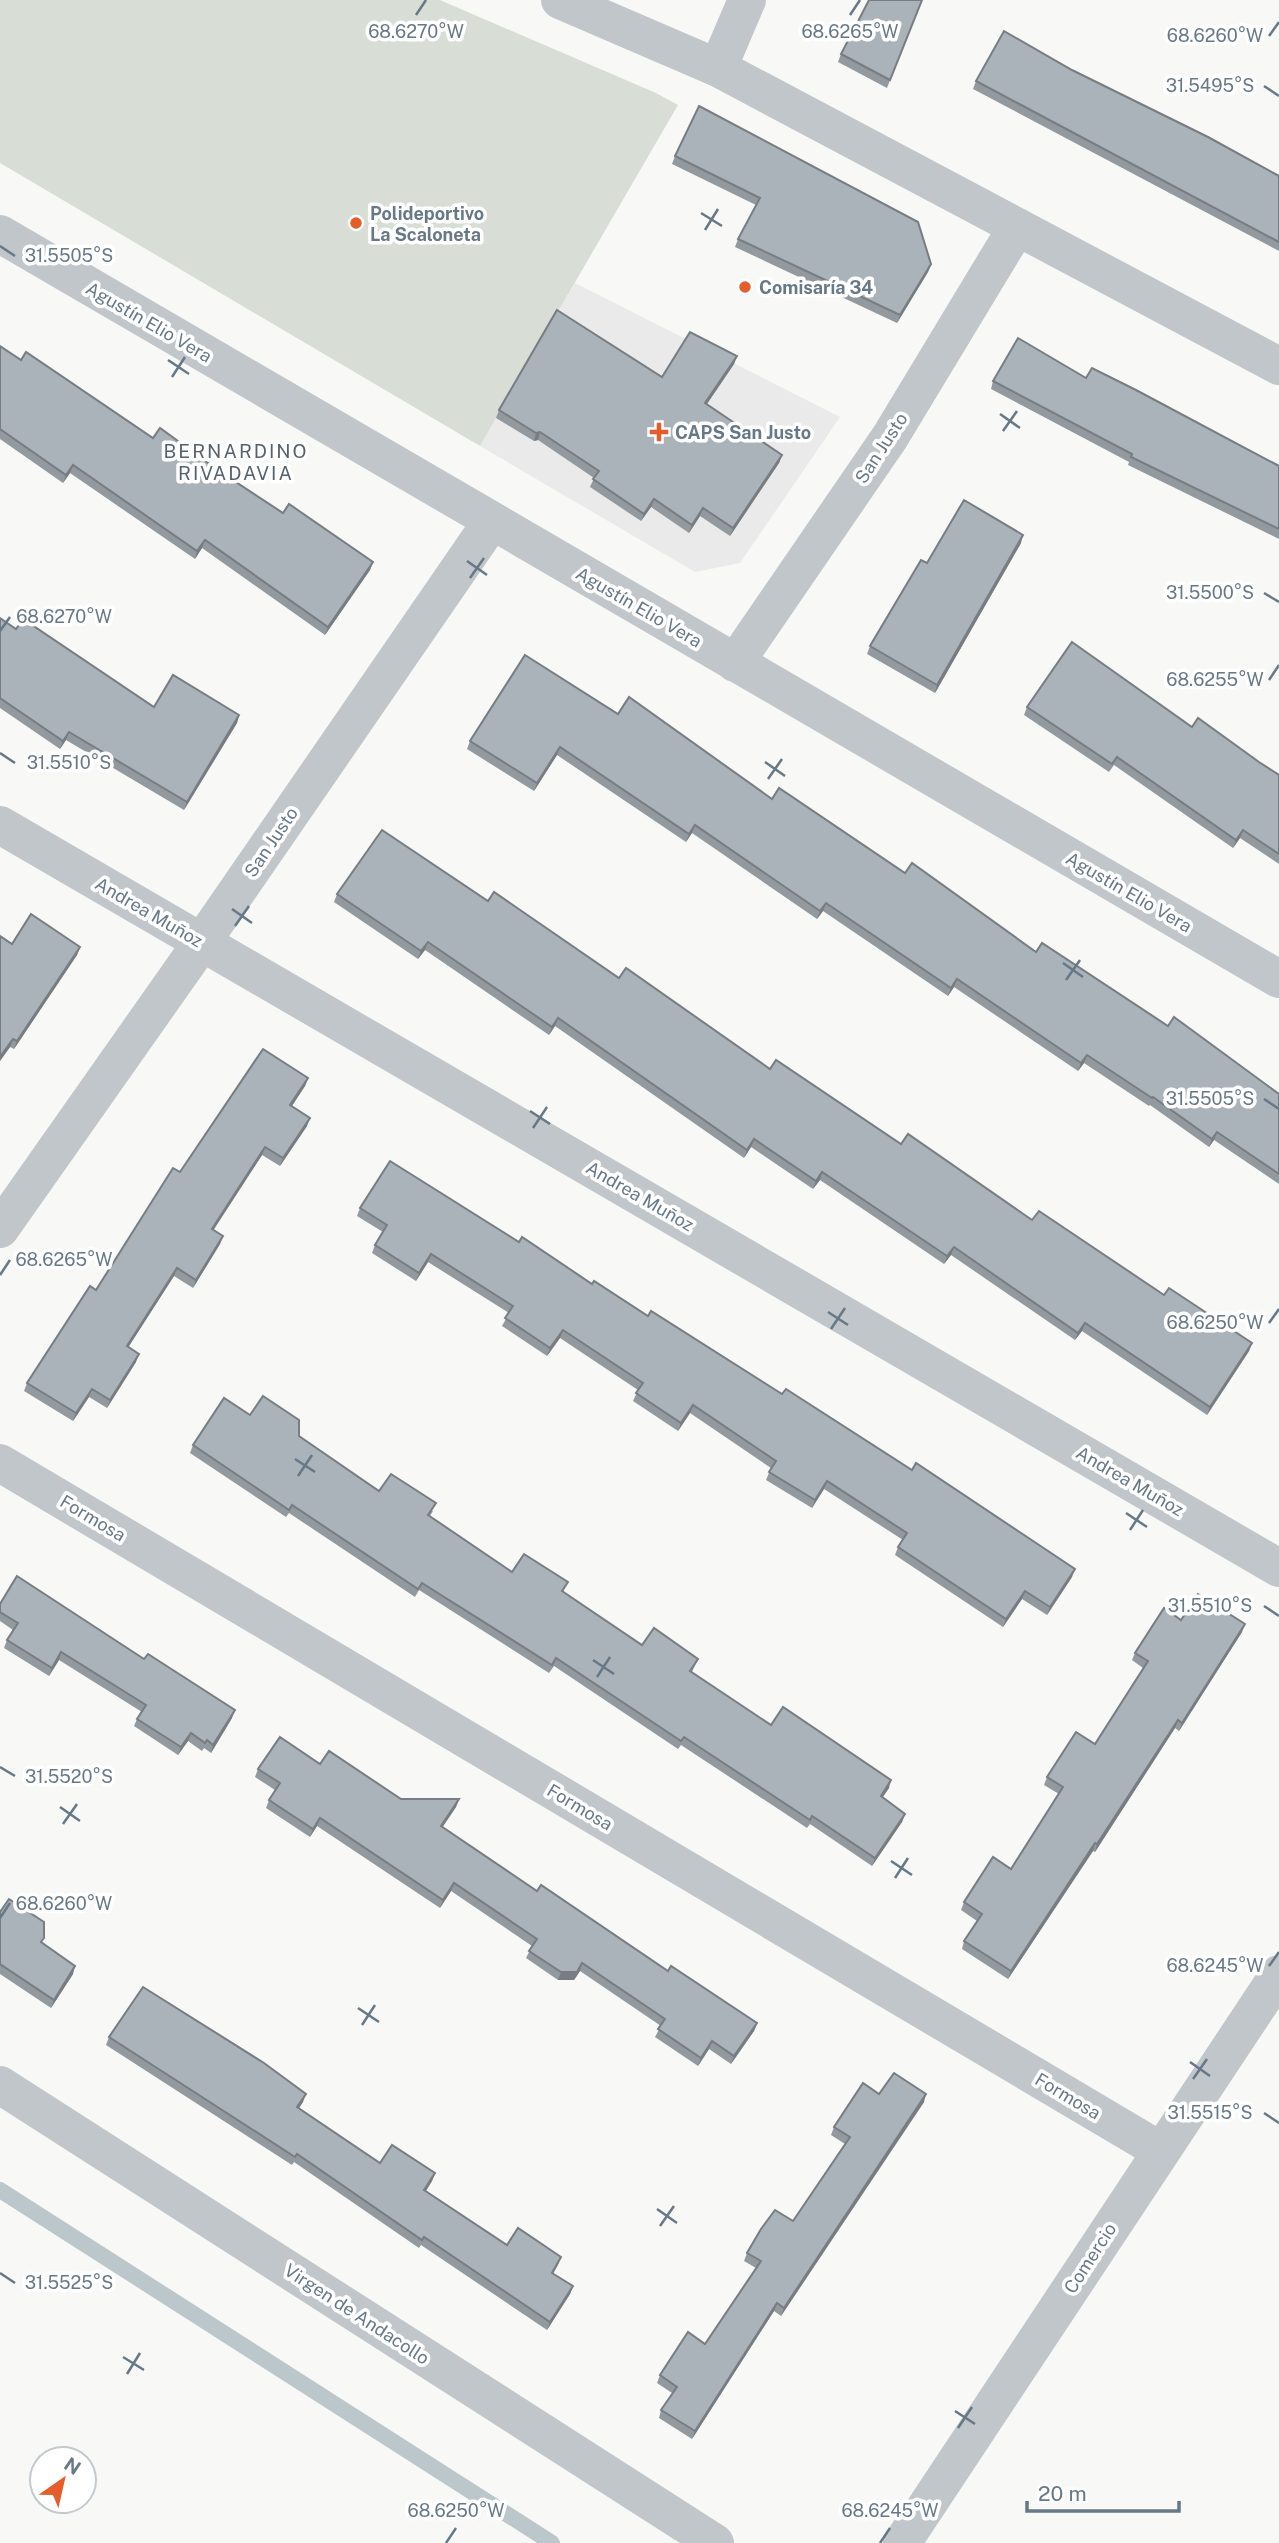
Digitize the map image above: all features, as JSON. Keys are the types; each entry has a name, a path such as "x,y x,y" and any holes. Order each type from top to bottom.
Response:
{"street":[{"path":"560,0 718,68 1279,366"},
{"path":"718,68 747,0"},
{"name":"San Justo","path":"735,663 890,437 1017,227"},
{"name":"Agustín Elio Vera","path":"0,234 1279,979"},
{"name":"San Justo","path":"0,1229 202,942 492,521"},
{"name":"Andrea Muñoz","path":"0,825 1279,1568"},
{"name":"Formosa","path":"0,1463 1161,2151"},
{"name":"Comercio","path":"902,2543 1279,1974"},
{"name":"Virgen de Andacollo","path":"0,2085 715,2543"}],"shaded area":[{"name":"Polideportivo La Scaloneta","path":"0,0 440,0 678,105 480,446 0,163"},
{"name":"CAPS San Justo","path":"575,283 840,417 740,563 695,572 480,446"}],"building":[{"path":"869,0 922,0 890,80 841,54"},
{"path":"1004,31 1072,70 1208,137 1279,176 1279,242 976,81"},
{"path":"699,106 918,222 931,264 900,315 738,239 760,198 675,156"},
{"path":"557,310 662,377 690,332 737,356 705,403 782,455 733,528 703,508 692,525 654,499 644,514 593,479 599,471 540,432 536,433 499,410"},
{"path":"1018,338 1086,378 1092,368 1279,466 1279,529 1131,457 1132,454 993,381"},
{"path":"0,346 21,360 26,352 153,438 160,428 283,513 289,504 373,562 328,627 205,540 197,551 73,465 66,475 0,429"},
{"path":"964,500 1023,535 937,685 870,646 921,560 927,563"},
{"path":"0,618 16,629 23,619 154,707 173,675 239,715 187,802 69,732 63,741 0,698"},
{"path":"1072,642 1192,727 1198,718 1279,775 1279,854 1243,830 1236,840 1117,757 1112,764 1027,707"},
{"path":"525,655 618,714 629,697 772,799 779,788 905,873 912,863 1036,952 1042,943 1168,1026 1174,1017 1279,1094 1279,1174 1217,1132 1212,1139 1087,1055 1081,1063 957,979 951,988 826,903 820,911 695,825 689,834 560,747 537,783 470,741"},
{"path":"382,830 488,901 494,892 619,978 626,968 770,1069 776,1060 901,1144 908,1134 1032,1220 1039,1211 1164,1295 1169,1288 1252,1343 1210,1407 1085,1323 1078,1333 954,1247 947,1256 822,1172 816,1181 754,1139 747,1150 558,1018 552,1027 428,942 421,951 337,894"},
{"path":"31,914 80,947 17,1041 13,1039 0,1057 0,936 12,944"},
{"path":"263,1049 308,1078 290,1105 310,1118 283,1158 265,1147 212,1229 223,1236 196,1280 177,1268 127,1346 139,1354 110,1400 92,1389 76,1413 27,1383 90,1286 96,1290 173,1168 180,1172"},
{"path":"390,1161 519,1242 522,1237 592,1284 594,1281 648,1316 651,1311 782,1394 786,1389 912,1470 916,1463 1075,1569 1050,1607 1025,1591 1006,1619 898,1547 907,1533 827,1481 815,1500 769,1472 776,1461 693,1405 681,1423 636,1393 643,1383 563,1330 550,1348 505,1318 513,1306 431,1254 419,1273 375,1245 387,1225 360,1208"},
{"path":"263,1396 299,1420 299,1436 379,1491 391,1474 436,1503 428,1515 512,1572 524,1554 568,1582 562,1591 642,1645 654,1628 698,1659 690,1671 771,1725 783,1707 891,1780 881,1796 905,1814 875,1858 812,1816 810,1820 684,1737 681,1741 556,1658 552,1665 422,1583 418,1589 292,1505 289,1510 193,1445 224,1398 250,1415"},
{"path":"17,1576 144,1659 148,1654 235,1710 213,1745 191,1733 181,1747 137,1719 146,1705 61,1652 52,1668 7,1640 18,1623 0,1612 0,1604"},
{"path":"1198,1594 1245,1624 1182,1723 1178,1720 1011,1971 964,1941 982,1914 964,1902 993,1857 1011,1869 1063,1787 1047,1777 1076,1732 1095,1744 1148,1661 1135,1653 1164,1608 1181,1620"},
{"path":"280,1737 320,1764 329,1751 401,1799 459,1799 441,1826 537,1891 541,1885 668,1971 671,1966 757,2023 734,2056 712,2041 701,2058 658,2029 665,2019 582,1963 577,1972 561,1972 529,1951 537,1939 454,1883 443,1900 320,1818 313,1829 269,1800 280,1783 258,1769"},
{"path":"9,1899 44,1922 44,1938 41,1942 75,1966 54,2000 0,1964 0,1912"},
{"path":"143,1987 264,2063 306,2094 297,2107 380,2163 392,2145 435,2173 424,2190 507,2245 518,2228 561,2257 552,2273 573,2286 550,2322 424,2237 422,2240 297,2154 295,2157 109,2037"},
{"path":"894,2073 926,2094 784,2308 777,2303 695,2431 661,2410 677,2387 660,2375 688,2332 705,2344 761,2261 747,2253 761,2229 775,2210 793,2221 850,2137 834,2127 863,2083 879,2094"}],"waterway":[{"path":"0,2190 552,2543"}],"place":[{"name":"Polideportivo La Scaloneta","path":"356,223"},
{"name":"Comisaría 34","path":"745,287"},
{"name":"CAPS San Justo","path":"659,432"}],"district":[{"name":"BERNARDINO RIVADAVIA","path":"236,462"}]}
